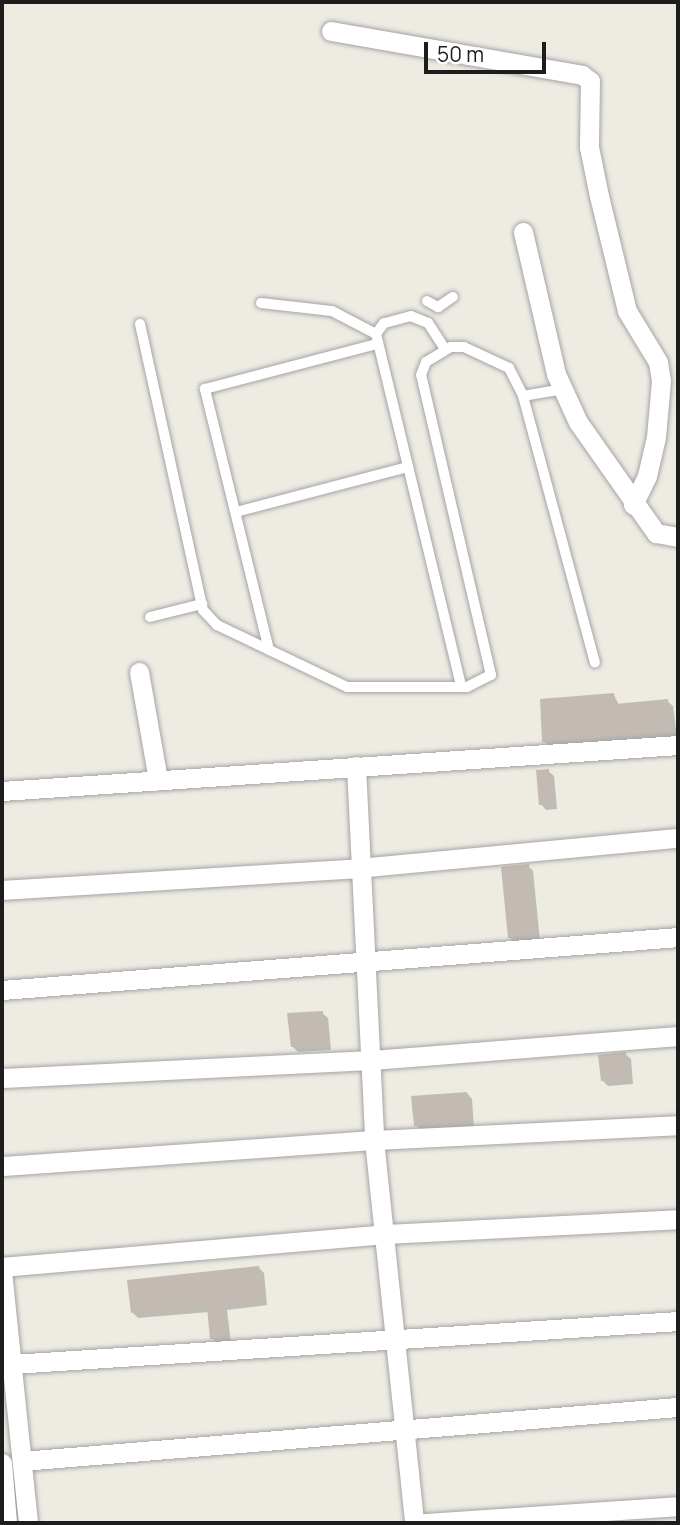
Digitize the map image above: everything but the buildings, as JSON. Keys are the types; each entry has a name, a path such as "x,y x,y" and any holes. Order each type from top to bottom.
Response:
{"street":[{"path":"331,31 582,75 590,81 589,147 599,196 627,311 658,362 661,381 656,437 647,475 633,505"},
{"path":"523,232 563,389 578,422 633,505 656,533 678,537"},
{"path":"139,672 158,780"},
{"path":"2,791 678,745"},
{"path":"356,765 358,868 367,959 374,1140 397,1339 403,1427 414,1523"},
{"path":"2,890 358,868 678,838"},
{"path":"2,990 367,959 678,937"},
{"path":"2,1078 372,1060 678,1036"},
{"path":"2,1166 374,1140 678,1125"},
{"path":"28,1523 2,1269 385,1234 678,1219"},
{"path":"12,1364 678,1321"},
{"path":"22,1461 403,1427 678,1408"},
{"path":"2,1464 7,1523"},
{"path":"424,1523 678,1506"}],"lane":[{"path":"433,329 438,307 453,297"},
{"path":"427,301 438,307"},
{"path":"261,303 332,312 376,339"},
{"path":"445,349 433,329 411,316 384,323 376,339 461,685"},
{"path":"140,324 202,604 209,620 347,687 461,685 482,683 491,675 421,375 426,362 445,349 464,347 509,368 523,396 595,662"},
{"path":"269,650 205,389 376,339"},
{"path":"523,396 563,389"},
{"path":"236,512 408,467"},
{"path":"150,617 202,604"}]}
